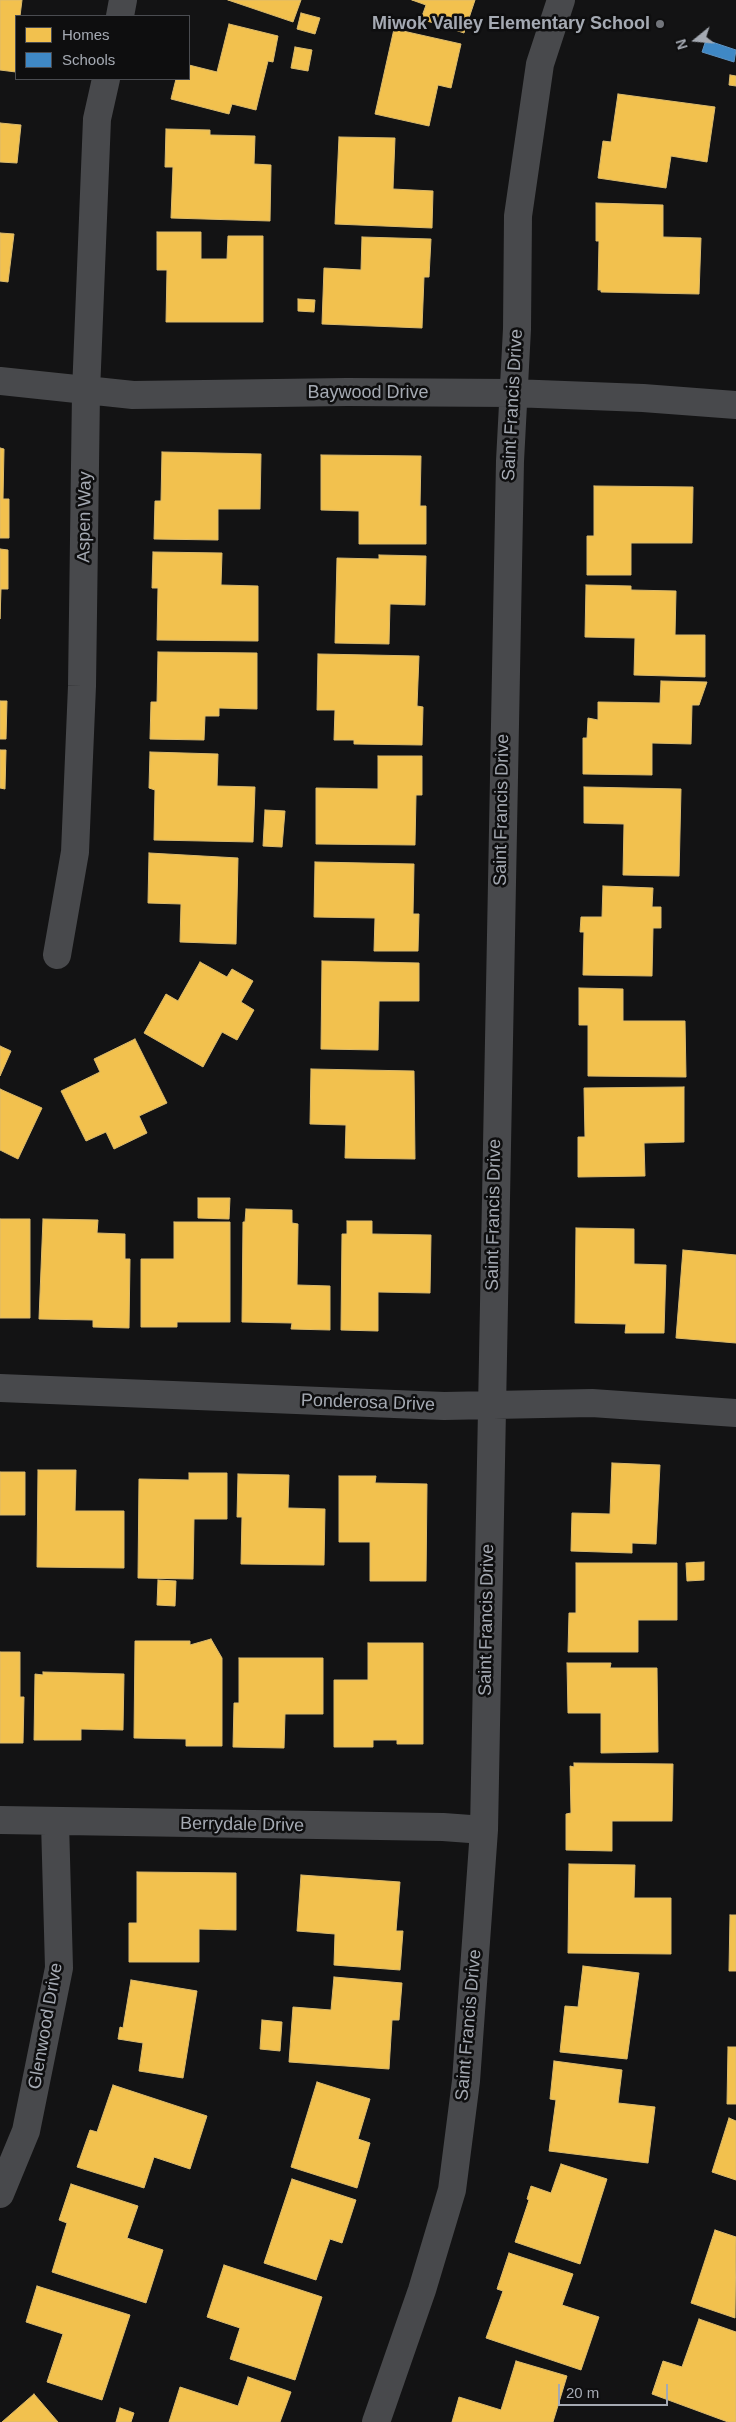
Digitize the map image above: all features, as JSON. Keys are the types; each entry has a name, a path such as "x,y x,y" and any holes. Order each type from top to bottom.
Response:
{"street":[{"path":"120,15 123,0"},
{"name":"Saint Francis Drive","path":"376,2422 422,2290 452,2190 466,2081 484,1830 490,1404 512,393 517,329 518,216 540,64 561,0"},
{"name":"Aspen Way","path":"57,955 75,852 82,686 86,392 97,119 106,80"},
{"name":"Baywood Drive","path":"0,381 134,396 347,392 512,393 644,398 736,405"},
{"name":"Ponderosa Drive","path":"0,1388 444,1406 592,1403 736,1413"},
{"name":"Berrydale Drive","path":"0,1820 443,1827 484,1830"},
{"name":"Glenwood Drive","path":"0,2194 26,2131 59,1968 55,1822"}],"building: Homes":[{"path":"0,0 22,0 20,15 15,15 15,72 0,70"},
{"path":"228,0 301,0 293,22"},
{"path":"412,0 475,0 464,33 421,19 426,5"},
{"path":"301,13 320,18 315,34 297,29"},
{"path":"229,24 278,36 273,62 268,61 256,110 232,104 229,114 171,99 176,80 190,80 190,65 217,72"},
{"path":"394,29 461,44 451,88 438,85 429,126 375,114"},
{"path":"295,47 312,50 308,71 291,68"},
{"path":"730,75 736,76 736,86 729,85"},
{"path":"618,94 715,107 707,162 671,156 666,188 598,178 603,141 611,142"},
{"path":"0,123 21,125 17,163 0,162"},
{"path":"166,129 210,130 210,135 255,136 254,164 271,165 270,221 171,218 173,167 165,167"},
{"path":"339,137 395,138 393,189 433,191 432,228 335,224"},
{"path":"596,203 663,205 663,237 701,238 699,294 601,292 601,290 598,290 599,241 596,241"},
{"path":"157,232 201,232 201,259 227,259 228,236 263,236 263,322 166,322 167,270 157,270"},
{"path":"0,233 14,234 8,282 0,281"},
{"path":"362,237 431,239 429,277 424,277 422,328 322,324 324,268 361,270"},
{"path":"298,299 315,300 314,312 298,311"},
{"path":"0,448 4,449 3,499 9,499 9,538 0,538"},
{"path":"162,452 261,454 260,509 218,509 218,540 154,539 155,501 161,501"},
{"path":"321,455 421,456 420,506 426,506 426,544 359,544 359,511 321,510"},
{"path":"594,486 693,487 692,543 631,543 631,575 587,575 587,536 594,536"},
{"path":"0,549 8,550 8,589 1,589 0,619"},
{"path":"153,552 222,553 221,585 258,586 258,641 157,640 158,588 152,588"},
{"path":"379,555 426,556 425,605 390,604 389,644 335,643 337,558 379,559"},
{"path":"586,585 631,586 631,590 676,591 675,635 705,635 705,677 634,675 635,638 585,637"},
{"path":"158,652 257,653 257,709 219,708 219,716 205,716 204,740 150,739 151,702 157,702"},
{"path":"318,654 419,656 417,706 423,707 422,745 354,744 354,740 334,740 335,710 317,710"},
{"path":"661,681 707,682 699,705 692,705 691,744 652,743 652,775 583,774 583,738 587,738 588,718 598,720 598,702 660,703"},
{"path":"0,701 7,701 6,739 0,739"},
{"path":"0,750 6,750 5,789 0,788"},
{"path":"150,752 218,754 217,786 255,787 253,842 154,840 155,790 149,788"},
{"path":"378,756 422,756 422,795 416,795 415,845 316,844 316,788 378,789"},
{"path":"584,787 681,789 679,876 623,875 624,824 584,823"},
{"path":"265,810 285,811 282,847 263,846"},
{"path":"149,853 238,858 236,944 180,942 181,904 148,903"},
{"path":"315,862 414,864 413,914 419,914 418,951 374,951 375,918 314,917"},
{"path":"603,886 653,888 652,907 661,907 661,928 653,928 652,976 583,975 584,932 580,932 581,917 602,917"},
{"path":"322,961 419,963 419,1001 379,1001 378,1050 321,1049"},
{"path":"200,962 227,977 232,969 253,981 241,1002 254,1010 237,1040 222,1032 203,1067 144,1033 166,994 178,1001"},
{"path":"579,988 623,989 623,1021 685,1021 686,1077 588,1076 588,1025 579,1025"},
{"path":"135,1039 167,1103 139,1116 147,1133 114,1149 106,1132 86,1141 61,1091 100,1072 94,1059"},
{"path":"0,1046 11,1051 0,1076"},
{"path":"311,1069 414,1071 415,1159 345,1158 346,1125 310,1124"},
{"path":"684,1087 684,1142 644,1143 645,1176 578,1177 578,1137 585,1137 584,1088"},
{"path":"0,1089 42,1108 18,1159 0,1150"},
{"path":"198,1198 230,1198 229,1219 198,1218"},
{"path":"246,1209 292,1210 292,1223 298,1224 297,1285 330,1286 330,1330 291,1329 292,1323 242,1322 243,1222 245,1222"},
{"path":"0,1219 30,1219 30,1318 0,1318"},
{"path":"43,1219 98,1220 97,1233 125,1234 125,1259 130,1259 129,1328 93,1327 93,1320 39,1319"},
{"path":"347,1221 372,1221 372,1234 431,1235 430,1293 378,1292 378,1331 341,1330 342,1234 347,1234"},
{"path":"174,1222 230,1222 230,1322 177,1322 177,1327 141,1327 141,1259 174,1259"},
{"path":"576,1228 634,1229 634,1264 666,1265 664,1333 625,1333 626,1324 575,1323"},
{"path":"683,1250 736,1255 736,1343 676,1338"},
{"path":"612,1463 660,1465 656,1544 632,1543 632,1553 571,1551 572,1513 610,1514"},
{"path":"38,1470 76,1470 75,1511 124,1511 124,1568 37,1567"},
{"path":"0,1472 25,1472 25,1515 0,1515"},
{"path":"189,1473 227,1473 227,1519 194,1519 193,1579 138,1578 139,1479 189,1480"},
{"path":"238,1474 289,1475 288,1508 325,1509 324,1565 241,1564 242,1517 237,1517"},
{"path":"339,1476 376,1476 375,1483 427,1484 426,1581 370,1581 370,1542 339,1542"},
{"path":"704,1562 704,1580 687,1581 686,1563"},
{"path":"576,1563 677,1563 677,1620 638,1620 638,1652 568,1652 569,1613 576,1613"},
{"path":"158,1580 176,1581 175,1606 157,1605"},
{"path":"211,1639 222,1658 222,1746 186,1746 186,1739 134,1738 135,1641 190,1641 190,1645"},
{"path":"368,1643 423,1643 423,1744 397,1744 397,1740 373,1740 373,1747 334,1747 334,1680 368,1680"},
{"path":"0,1652 20,1652 20,1697 24,1697 23,1743 0,1743"},
{"path":"239,1658 323,1658 323,1714 285,1714 284,1748 233,1747 234,1703 239,1703"},
{"path":"567,1663 611,1663 610,1668 657,1668 658,1752 601,1753 601,1713 568,1713"},
{"path":"43,1672 124,1674 123,1730 81,1729 81,1740 34,1740 35,1674 43,1675"},
{"path":"574,1763 673,1764 672,1821 612,1821 612,1851 566,1850 566,1814 571,1813 570,1766 574,1767"},
{"path":"569,1864 635,1865 634,1898 671,1898 671,1954 568,1953"},
{"path":"137,1872 236,1873 236,1930 199,1929 199,1962 129,1962 129,1923 137,1923"},
{"path":"301,1875 400,1882 396,1931 403,1931 400,1970 334,1965 335,1934 297,1931"},
{"path":"730,1915 736,1915 736,1971 729,1971"},
{"path":"583,1966 639,1973 627,2059 560,2052 565,2006 578,2007"},
{"path":"334,1977 402,1983 399,2020 392,2020 389,2069 289,2062 293,2007 331,2010"},
{"path":"131,1980 197,1991 183,2078 139,2071 143,2043 118,2039 120,2027 123,2028"},
{"path":"262,2020 282,2022 280,2051 260,2049"},
{"path":"728,2047 736,2047 736,2104 727,2104"},
{"path":"554,2061 622,2070 618,2103 655,2107 648,2163 549,2151 556,2100 550,2099"},
{"path":"317,2082 370,2099 358,2139 370,2143 357,2188 291,2167"},
{"path":"113,2085 207,2116 190,2169 154,2157 144,2188 77,2167 90,2130 97,2132"},
{"path":"729,2118 736,2121 736,2180 712,2172"},
{"path":"561,2164 607,2179 580,2264 515,2242 529,2200 527,2199 531,2186 551,2193"},
{"path":"292,2179 356,2200 342,2243 330,2239 316,2280 264,2263"},
{"path":"71,2184 138,2206 127,2238 163,2250 146,2303 52,2272 67,2223 59,2220"},
{"path":"715,2230 736,2237 735,2318 691,2303"},
{"path":"509,2253 573,2274 562,2305 599,2317 581,2370 486,2338 503,2291 497,2289"},
{"path":"224,2265 322,2297 295,2380 230,2359 240,2328 207,2317"},
{"path":"37,2286 130,2315 102,2400 47,2382 63,2334 26,2322"},
{"path":"699,2319 736,2332 736,2422 728,2422 652,2394 663,2361 682,2367"},
{"path":"516,2361 567,2376 553,2422 452,2422 459,2397 501,2410"},
{"path":"248,2377 291,2392 280,2422 169,2422 180,2387 238,2406"},
{"path":"34,2394 58,2422 2,2422"},
{"path":"120,2408 134,2413 131,2422 116,2422"}],"building: Schools":[{"path":"706,40 736,50 734,62 702,52"}],"place":[{"name":"Miwok Valley Elementary School","path":"660,24"}]}
